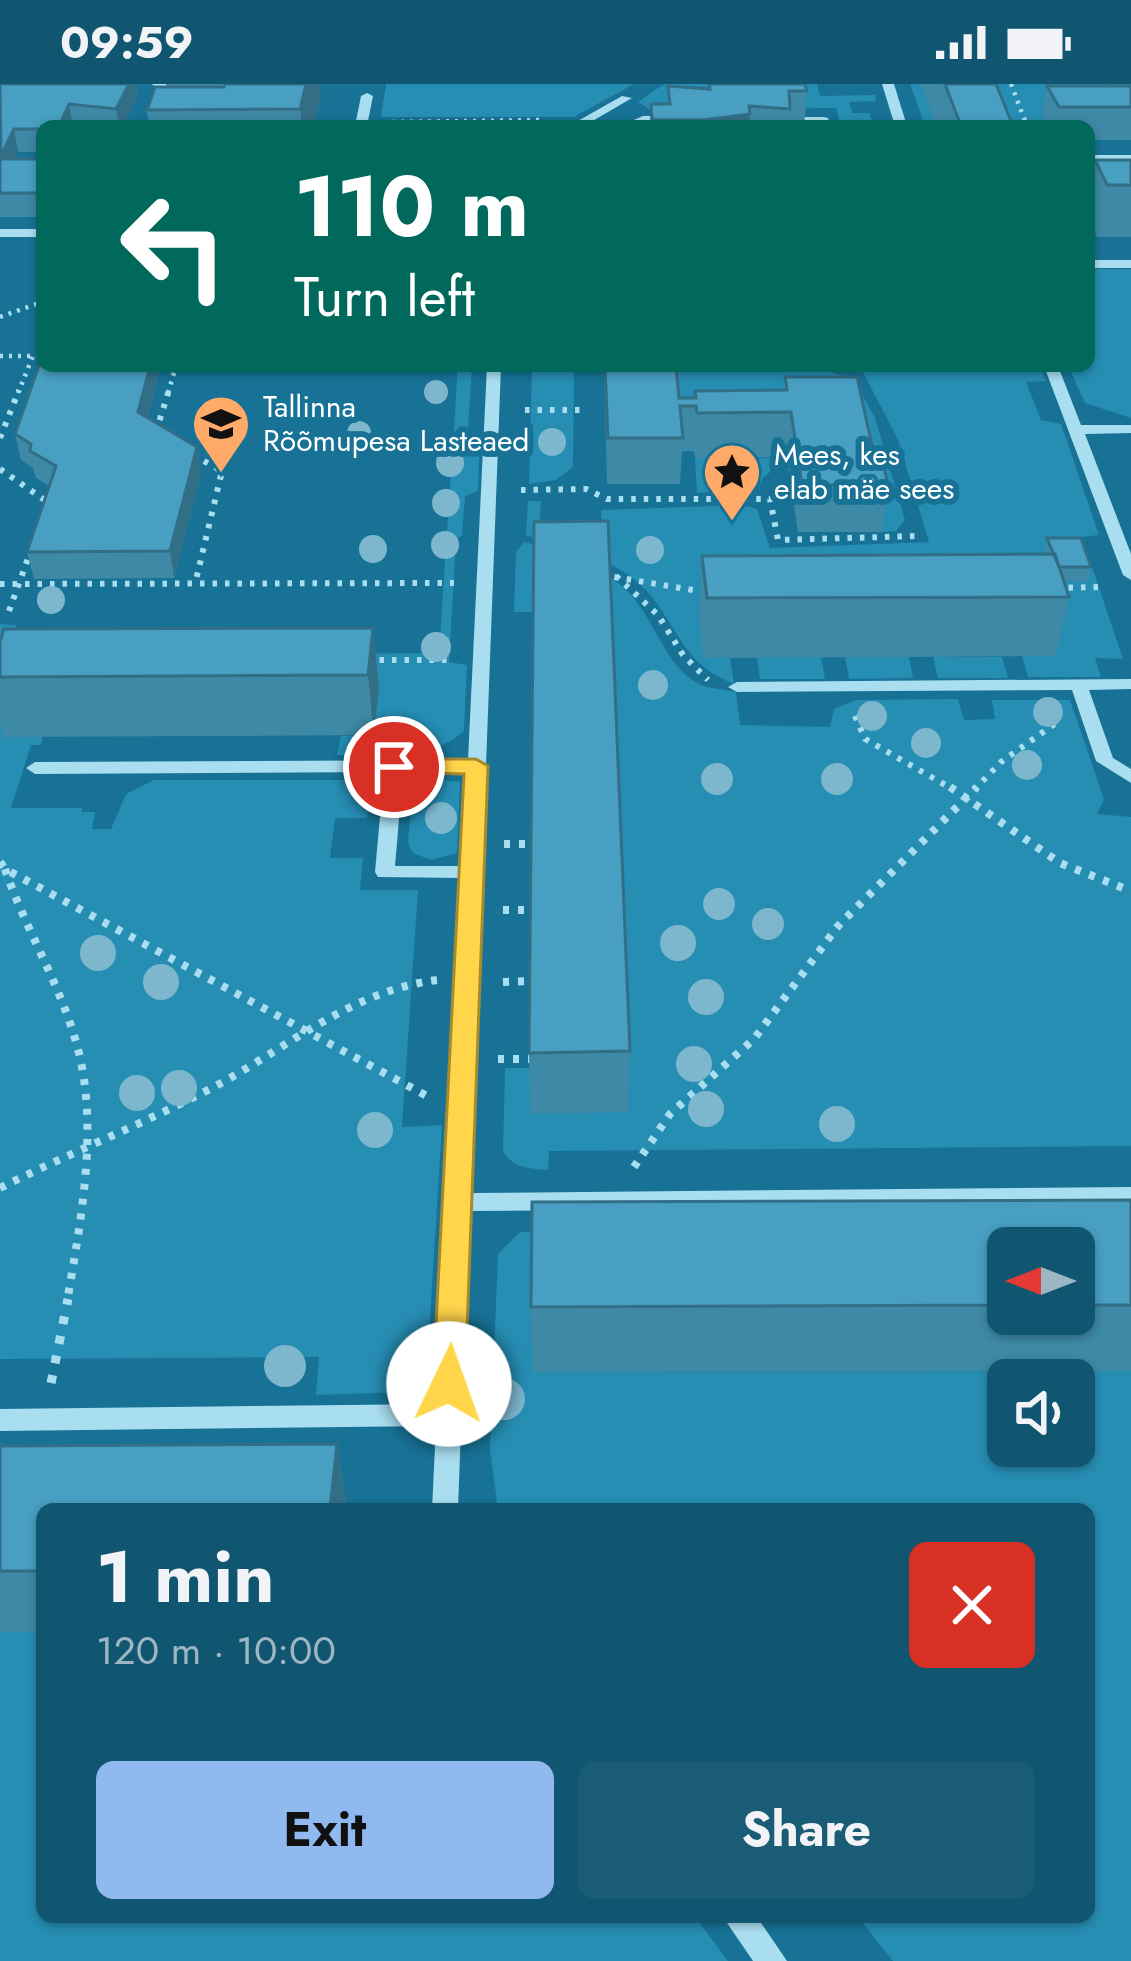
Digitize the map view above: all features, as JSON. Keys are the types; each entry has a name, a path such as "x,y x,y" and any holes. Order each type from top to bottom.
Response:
{"street":[{"path":"157,84 171,89 158,120"},
{"path":"888,84 899,120"},
{"path":"362,120 368,96"},
{"path":"586,120 620,101 643,118"},
{"path":"639,120 695,119"},
{"path":"760,119 824,120"},
{"path":"1095,159 1131,159"},
{"path":"0,233 36,233"},
{"path":"1095,264 1131,264"},
{"path":"445,1503 494,372"},
{"path":"1054,372 1131,575"},
{"path":"1075,430 1131,430"},
{"path":"737,687 1082,693 1131,684"},
{"path":"1082,693 1105,761 1131,777"},
{"path":"35,769 476,766"},
{"path":"394,767 385,872 471,872"},
{"path":"460,1202 1131,1196"},
{"path":"0,1420 447,1415"},
{"path":"743,1923 772,1961"}],"path":[{"path":"1011,84 1025,120"},
{"path":"0,317 36,304"},
{"path":"0,356 33,356 0,437"},
{"path":"172,443 156,434 174,372"},
{"path":"523,410 585,410"},
{"path":"188,452 221,470 195,584"},
{"path":"0,470 47,498 40,519"},
{"path":"490,491 586,489 607,499 770,499 778,540 916,536"},
{"path":"9,611 34,541"},
{"path":"456,602 459,553 487,553"},
{"path":"600,571 682,590 725,592"},
{"path":"616,576 658,615 704,680 737,687"},
{"path":"0,584 457,583"},
{"path":"1037,589 1115,586"},
{"path":"347,660 452,659 454,640"},
{"path":"842,686 865,739 926,770 1060,863 1131,891"},
{"path":"612,1200 670,1114 754,1040 838,926 939,823 969,800 1001,762 1082,693"},
{"path":"502,844 532,844"},
{"path":"2,865 443,1106"},
{"path":"2,865 33,950 76,1040 87,1148 43,1419"},
{"path":"501,910 532,910"},
{"path":"0,1188 213,1088 369,996 415,980 468,980"},
{"path":"499,982 531,982"},
{"path":"498,1059 531,1059"}],"shaded area":[{"path":"386,84 634,84 574,117 381,117"},
{"path":"664,84 817,84 820,96 875,95 876,101 849,102 853,113 869,113 872,120 839,120 836,108 651,110 638,102"},
{"path":"910,84 1098,84 1104,93 1115,84 1131,84 1131,118 923,120"},
{"path":"1095,269 1131,269 1131,418 1085,403 1071,372 1095,372"},
{"path":"458,372 472,372 468,430 480,438 478,491 465,496 462,536 456,539 449,662 467,665 464,731 436,748 387,755 337,755 341,736 374,735 43,736 41,745 31,745 11,808 82,808 82,812 95,812 92,829 111,829 126,794 154,780 371,780 367,818 335,818 330,858 363,858 360,890 418,890 402,1127 442,1125 426,1385 408,1392 316,1395 319,1357 0,1359 0,624 16,625 20,657 439,653"},
{"path":"532,372 574,372 573,467 556,480 529,484"},
{"path":"604,372 831,372 854,380 875,418 905,520 896,531 882,532 877,511 783,435"},
{"path":"863,372 1042,372 1046,381 1026,382 1041,420 1061,424 1099,535 1082,537 1123,659 1095,658 1101,677 1028,677 1022,656 703,657 730,658 734,684 695,658 640,584 611,564 526,535 528,501 541,501 539,530 602,530 601,510 742,505 757,509 770,548 929,542 898,440"},
{"path":"695,458 771,458 770,472 749,489 697,493"},
{"path":"524,542 577,559 625,589 687,676 703,686 736,692 740,725 830,727 834,709 856,700 958,699 964,720 995,719 992,700 1070,700 1104,799 1097,814 1131,817 1131,1146 549,1151 548,1170 512,1162 503,1152 505,1068 531,1068 534,612 514,612 516,552"},
{"path":"757,657 821,657 825,679 760,679"},
{"path":"845,657 909,657 913,678 849,679"},
{"path":"933,657 1002,657 1008,678 938,678"},
{"path":"437,779 460,782 457,853 431,860 413,853 408,843 412,794"},
{"path":"558,1230 533,1372 987,1371 987,1467 1095,1467 1095,1371 1131,1371 1131,1961 893,1961 863,1923 1095,1923 1095,1503 497,1503 490,1450 498,1254 520,1232"},
{"path":"0,1632 36,1632 36,1923 700,1923 728,1961 0,1961"}],"building":[{"path":"0,84 129,84 116,109 69,104 62,120 36,120 36,129 14,129 1,156"},
{"path":"306,84 300,109 147,110 155,87"},
{"path":"709,84 805,84 807,91 789,91 790,109 749,106 750,114 652,120 651,104 670,104 668,86 710,89"},
{"path":"945,84 996,84 1011,120 959,120"},
{"path":"1047,86 1131,86 1131,107 1059,107"},
{"path":"0,159 36,159 36,193 0,193"},
{"path":"1095,160 1131,160 1131,185 1107,185"},
{"path":"37,372 148,372 138,412 197,447 170,551 27,552 56,466 30,451 31,444 15,434"},
{"path":"605,372 677,372 679,398 696,398 695,391 787,390 785,377 857,377 876,464 883,464 888,485 802,485 791,412 697,413 696,406 680,406 683,438 608,438"},
{"path":"608,521 630,1051 529,1053 534,522"},
{"path":"1047,538 1081,538 1091,567 1059,567"},
{"path":"1055,554 1069,597 707,598 702,556"},
{"path":"373,628 368,675 0,677 4,629"},
{"path":"1131,1200 1131,1305 1095,1305 1095,1227 987,1227 987,1305 531,1307 532,1202"},
{"path":"337,1444 331,1503 36,1503 36,1571 0,1571 0,1446"}],"place":[{"name":"Tallinna Rõõmupesa Lasteaed","path":"221,475"},
{"name":"Mees, kes elab mäe sees","path":"732,523"}],"route":[{"path":"394,767 476,766 449,1384"}]}
